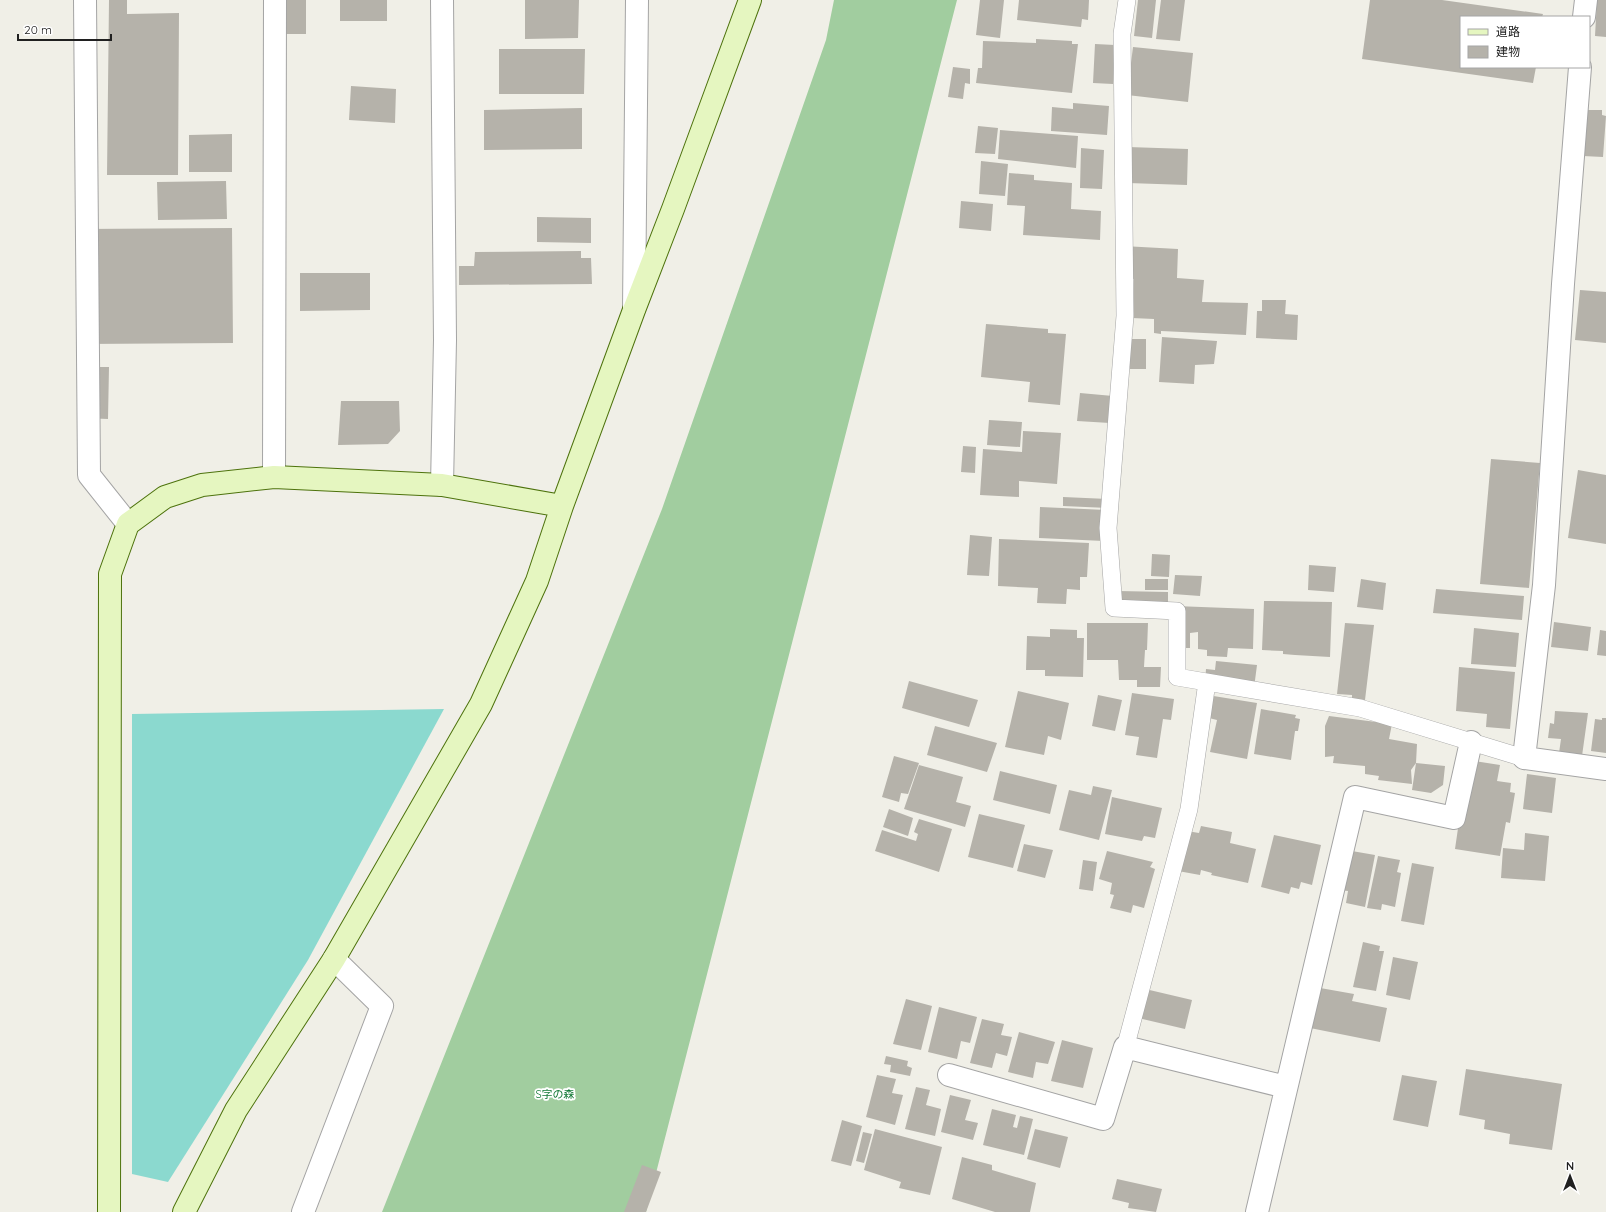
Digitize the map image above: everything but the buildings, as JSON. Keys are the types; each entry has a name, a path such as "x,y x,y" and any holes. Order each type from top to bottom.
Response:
{"street":[{"path":"85,0 89,475 128,524"},
{"path":"274,477 275,0"},
{"path":"442,0 445,340 442,485"},
{"path":"634,310 637,0"},
{"path":"184,1212 236,1110 334,960 481,704 537,580 562,506 750,0"},
{"path":"1584,16 1586,0"},
{"path":"1580,68 1563,284 1544,585 1524,758 1606,769"},
{"path":"109,1212 110,574 128,524 165,497 195,487 274,477 442,485 562,506"},
{"path":"1257,1212 1355,798 1454,818 1471,742"},
{"path":"303,1212 382,1006 334,960"},
{"path":"949,1075 1103,1119 1125,1047 1286,1088"}],"lane":[{"path":"1127,0 1122,34 1125,316 1108,528 1114,608 1178,611 1177,677 1360,708 1524,758"},
{"path":"1123,1056 1189,809 1207,682"}],"green space":[{"name":"S字の森","path":"834,0 957,0 646,1212 382,1212 662,509 826,40"}],"shaded area":[{"path":"444,709 308,960 168,1182 132,1174 132,714"}]}
